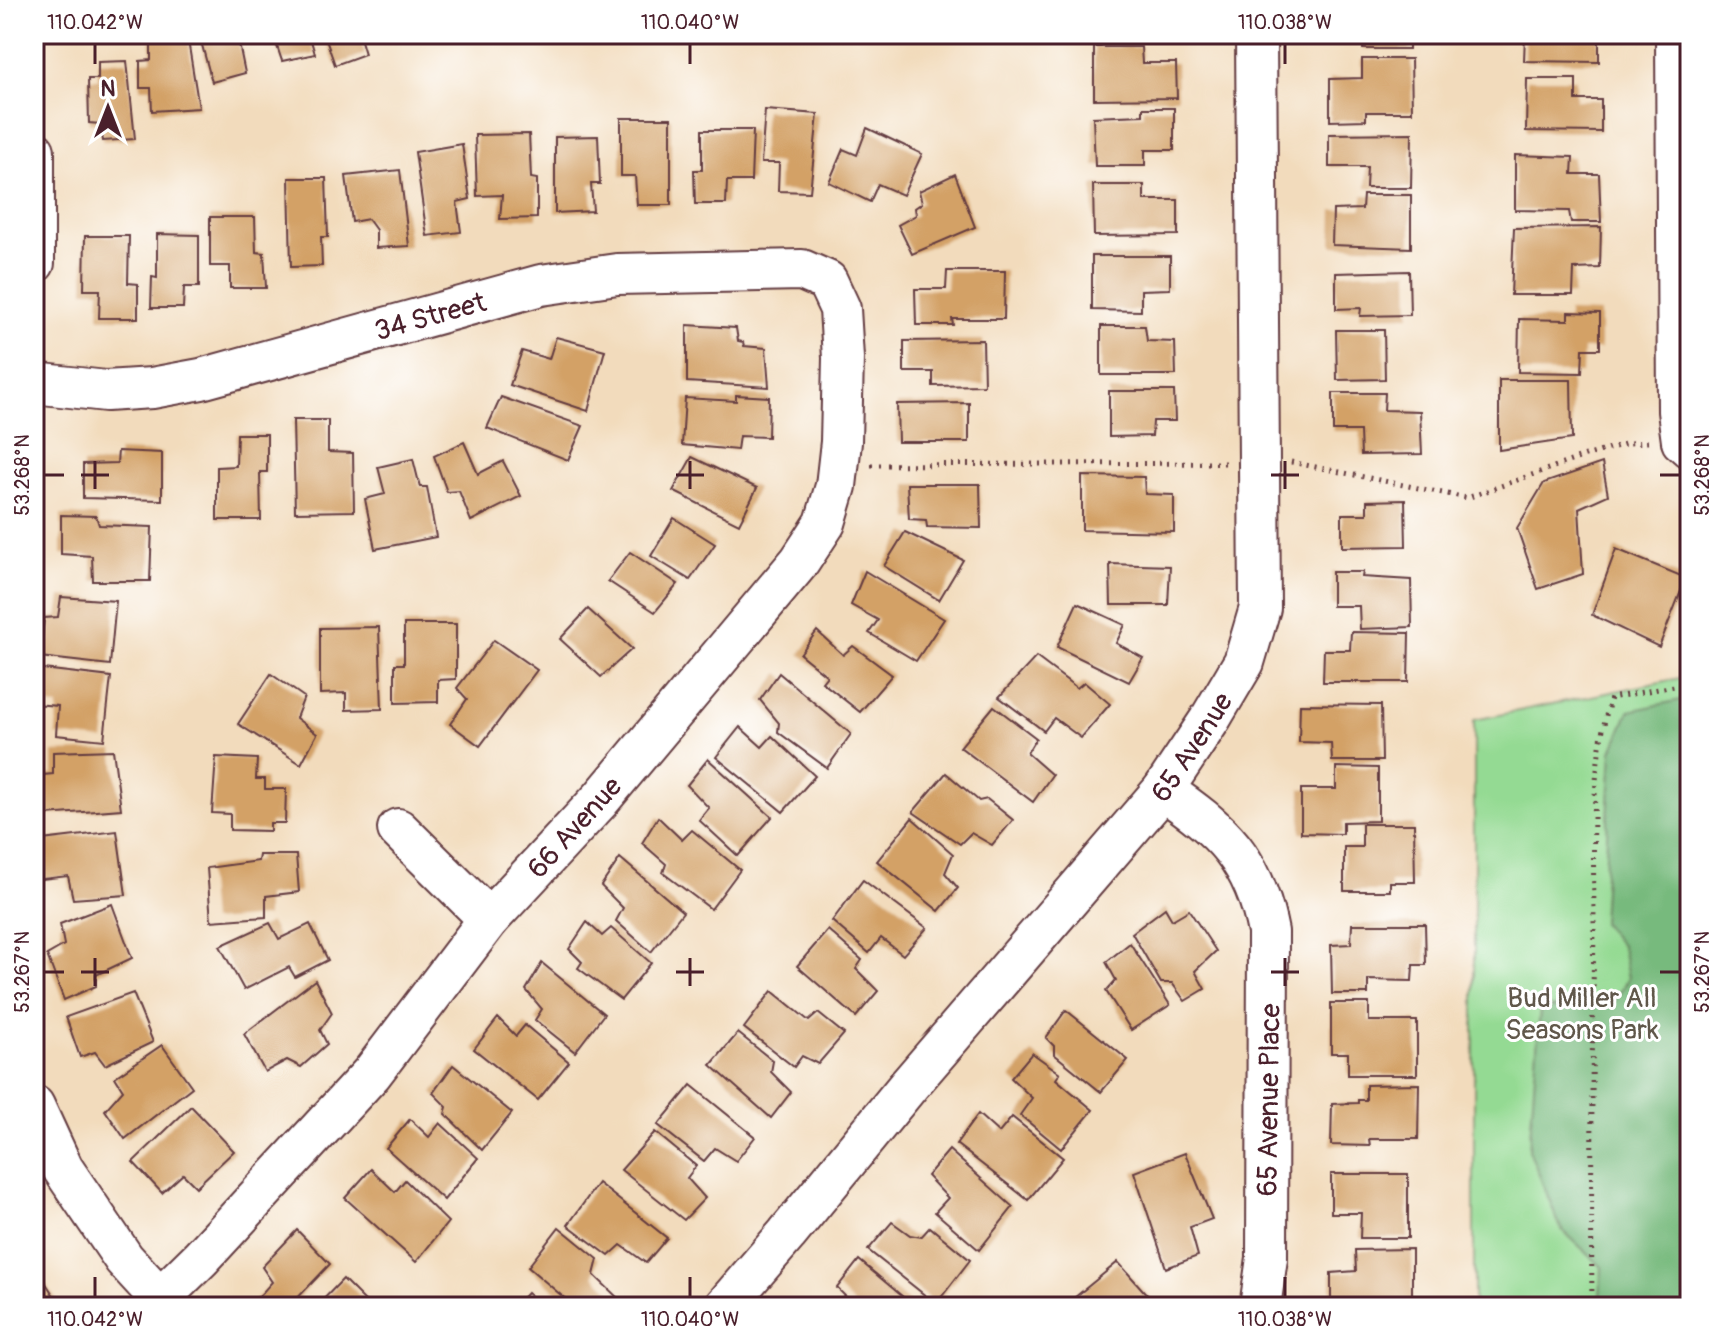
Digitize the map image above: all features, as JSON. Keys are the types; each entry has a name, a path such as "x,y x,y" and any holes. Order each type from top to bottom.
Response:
{"street":[{"name":"65 Avenue","path":"724,1307 918,1073 1163,790 1244,662 1260,608 1256,34"},
{"path":"1676,34 1678,411 1682,441 1690,448"},
{"path":"34,151 34,263"},
{"name":"34 Street","path":"34,383 106,391 152,388 201,379 541,285 617,274 802,270 827,281"},
{"name":"66 Avenue","path":"160,1304 372,1073 489,919 600,800 800,561 825,523 836,486 839,462 843,358 840,309 827,281"},
{"name":"65 Avenue Place","path":"1163,790 1193,810 1224,839 1248,868 1264,910 1268,932 1270,994 1267,1258 1260,1307"},
{"path":"398,829 489,919"},
{"path":"34,1106 63,1169 124,1259 160,1304"}],"path":[{"path":"1282,462 1300,462 1467,498 1628,443"},
{"path":"867,465 1226,463"},
{"path":"1592,1307 1594,892 1602,726 1611,698 1690,683"}],"green space":[{"name":"Bud Miller All Seasons Park","path":"1690,676 1690,1307 1474,1307 1474,720"},
{"path":"1690,698 1690,1307 1584,1307 1600,1297 1602,1267 1561,1229 1529,1150 1540,1009 1615,1001 1628,978 1622,947 1602,923 1612,751 1629,711"}],"building":[{"path":"187,34 199,108 152,111 151,88 140,88 140,61 151,60 151,37"},
{"path":"199,34 237,34 245,73 212,82"},
{"path":"273,34 309,34 315,54 282,61"},
{"path":"324,34 359,34 365,54 335,65"},
{"path":"1095,34 1140,34 1140,42 1095,42"},
{"path":"1363,34 1409,34 1409,49 1363,49"},
{"path":"1525,34 1599,34 1599,62 1524,61"},
{"path":"1094,47 1141,47 1142,63 1176,63 1177,98 1094,99"},
{"path":"1362,59 1411,59 1412,112 1366,112 1366,120 1330,121 1330,79 1362,78"},
{"path":"127,61 135,139 103,141 100,124 89,123 88,79 98,79 98,62"},
{"path":"1527,79 1576,79 1576,100 1601,100 1601,132 1526,131"},
{"path":"1143,108 1174,108 1174,150 1145,150 1145,166 1095,166 1093,117 1143,115"},
{"path":"765,110 818,114 810,192 778,191 779,163 761,163"},
{"path":"621,118 671,118 671,205 637,205 635,176 621,176"},
{"path":"867,128 922,154 903,195 878,184 870,202 829,182 843,149 857,155"},
{"path":"702,130 753,130 751,181 727,181 726,204 695,204 694,170 702,170"},
{"path":"1412,133 1411,188 1366,188 1367,167 1329,167 1329,134"},
{"path":"529,134 531,178 537,179 537,218 500,219 502,195 477,196 475,135"},
{"path":"598,136 600,184 591,184 593,211 555,213 555,137"},
{"path":"462,144 470,199 457,202 461,232 427,236 415,152"},
{"path":"1515,155 1573,157 1572,174 1599,174 1601,222 1571,222 1569,211 1515,210"},
{"path":"400,170 409,246 376,248 376,230 368,219 352,222 346,176"},
{"path":"955,174 975,227 912,254 898,225 916,215 915,208 922,203 919,191"},
{"path":"289,178 326,178 328,237 321,237 322,266 291,267"},
{"path":"1093,185 1144,185 1144,200 1178,200 1178,235 1094,236"},
{"path":"1363,195 1411,195 1411,248 1332,245 1333,210 1362,209"},
{"path":"210,217 255,217 256,252 264,253 266,288 230,288 230,266 210,266"},
{"path":"1601,227 1600,268 1574,269 1573,295 1511,295 1514,228"},
{"path":"157,234 199,235 199,287 184,287 183,308 151,308 152,277 157,278"},
{"path":"85,236 129,236 128,283 138,284 138,318 99,318 100,290 84,290"},
{"path":"1092,256 1170,256 1170,289 1141,290 1141,311 1092,310"},
{"path":"947,271 1005,271 1004,319 952,319 953,325 916,325 915,289 946,289"},
{"path":"1409,271 1410,315 1360,316 1361,308 1336,309 1336,273"},
{"path":"1568,312 1600,313 1600,349 1583,349 1582,373 1518,372 1519,319 1568,320"},
{"path":"687,325 736,328 738,341 743,342 744,346 766,348 769,387 687,382"},
{"path":"1101,326 1145,326 1147,341 1175,342 1176,375 1101,375"},
{"path":"1336,330 1384,330 1385,379 1337,380"},
{"path":"556,337 605,350 588,411 510,385 522,351 549,359"},
{"path":"983,340 984,385 933,386 933,372 904,372 904,341"},
{"path":"1499,380 1571,380 1572,439 1499,450"},
{"path":"1109,391 1174,391 1175,421 1153,421 1152,436 1109,437"},
{"path":"1333,393 1385,393 1384,410 1420,411 1422,454 1361,455 1360,431 1333,431"},
{"path":"736,395 769,397 768,437 739,436 737,450 682,445 685,398 736,401"},
{"path":"501,397 583,426 568,460 487,428"},
{"path":"969,403 969,442 898,442 897,404"},
{"path":"293,420 328,420 328,452 353,453 354,511 295,512"},
{"path":"237,434 267,434 267,472 260,472 261,520 217,520 217,467 236,466"},
{"path":"464,442 478,474 503,461 521,496 471,521 459,491 447,492 434,456"},
{"path":"118,451 162,453 162,500 83,498 83,464 117,463"},
{"path":"692,457 757,488 739,524 673,491"},
{"path":"413,459 420,487 427,487 436,537 375,549 365,499 385,494 378,467"},
{"path":"1602,463 1608,495 1579,508 1583,574 1538,589 1517,528 1544,483"},
{"path":"1082,476 1144,477 1145,494 1174,495 1174,532 1082,530"},
{"path":"907,484 980,484 981,528 927,527 926,520 909,519"},
{"path":"1405,500 1406,546 1342,547 1342,514 1367,514 1367,501"},
{"path":"61,515 96,516 99,525 152,527 150,581 93,581 92,556 61,554"},
{"path":"674,518 715,544 690,580 651,556"},
{"path":"905,532 963,560 939,600 884,566"},
{"path":"1616,549 1686,578 1659,647 1592,615"},
{"path":"630,552 678,584 655,612 608,581"},
{"path":"1110,564 1170,566 1168,605 1111,605"},
{"path":"865,571 944,619 916,661 869,633 878,620 851,605"},
{"path":"1332,572 1363,572 1362,577 1411,580 1412,627 1360,629 1359,606 1332,606"},
{"path":"61,597 116,601 110,665 40,657 44,618 58,617"},
{"path":"1077,603 1125,625 1116,643 1143,658 1129,682 1057,647"},
{"path":"588,609 632,649 601,677 560,639"},
{"path":"404,624 456,624 456,679 438,680 438,702 395,703 395,664 404,664"},
{"path":"379,627 382,709 346,710 346,693 320,694 320,628"},
{"path":"817,631 843,655 853,646 892,675 860,712 822,682 827,676 800,654"},
{"path":"1351,632 1409,633 1408,682 1323,682 1324,650 1350,650"},
{"path":"494,640 537,670 480,746 450,724 467,699 457,688"},
{"path":"1036,657 1077,688 1084,682 1110,704 1081,738 1054,718 1044,731 999,697"},
{"path":"34,668 111,677 104,740 56,735 58,706 34,704"},
{"path":"779,673 851,734 827,768 778,732 779,723 760,700"},
{"path":"271,674 304,697 296,718 317,734 301,764 238,724"},
{"path":"1300,704 1381,705 1382,761 1332,761 1331,743 1299,742"},
{"path":"994,706 1036,738 1027,753 1052,775 1033,802 960,747"},
{"path":"740,727 762,747 772,736 815,776 783,812 716,757"},
{"path":"113,750 121,809 34,816 34,781 43,781 43,775 53,774 53,752"},
{"path":"216,757 257,759 256,779 265,779 265,789 286,789 285,823 270,823 270,831 230,830 230,814 212,813"},
{"path":"708,759 772,817 738,856 699,820 709,808 687,785"},
{"path":"1336,767 1378,768 1378,821 1343,822 1343,834 1301,833 1301,789 1336,789"},
{"path":"946,773 979,801 987,799 1013,820 992,845 971,833 960,844 913,812"},
{"path":"658,817 682,840 692,830 740,870 711,909 663,873 666,864 642,843"},
{"path":"912,818 953,854 945,873 958,888 939,911 877,861"},
{"path":"1362,824 1414,824 1415,882 1390,882 1390,891 1344,891 1344,847 1362,847"},
{"path":"117,831 126,895 73,899 68,876 34,880 34,841"},
{"path":"259,855 296,855 299,892 266,896 266,917 211,921 207,868 258,861"},
{"path":"620,858 683,912 651,952 616,921 623,908 601,886"},
{"path":"863,880 927,928 903,955 881,938 869,953 832,921"},
{"path":"112,904 132,958 96,975 96,986 64,1000 47,955 64,945 60,924"},
{"path":"1165,908 1172,920 1189,910 1216,951 1195,971 1205,989 1185,1001 1172,983 1161,983 1132,933"},
{"path":"587,922 602,936 611,928 651,963 621,1000 578,968 582,962 569,949"},
{"path":"270,923 279,939 310,924 328,960 295,977 289,967 244,990 220,946"},
{"path":"1352,924 1425,924 1426,965 1413,965 1412,981 1368,980 1368,994 1332,994 1331,945 1351,944"},
{"path":"828,930 862,960 856,969 878,991 856,1017 797,966"},
{"path":"1130,943 1170,1005 1131,1030 1106,991 1116,980 1106,962"},
{"path":"542,963 604,1014 575,1052 535,1020 542,1009 526,990"},
{"path":"315,980 332,1013 320,1030 327,1044 301,1067 287,1060 265,1072 244,1034"},
{"path":"772,991 809,1021 818,1013 844,1034 818,1064 802,1056 794,1067 744,1028"},
{"path":"133,993 153,1042 105,1065 95,1052 80,1057 66,1017"},
{"path":"1331,1003 1369,1003 1369,1021 1417,1021 1417,1075 1348,1075 1348,1053 1331,1053"},
{"path":"1066,1010 1128,1060 1101,1092 1054,1054 1054,1046 1046,1038"},
{"path":"498,1018 516,1036 525,1025 569,1062 538,1100 474,1049"},
{"path":"738,1033 773,1061 771,1072 791,1092 771,1118 711,1065"},
{"path":"162,1045 192,1087 125,1139 105,1110 123,1090 115,1077"},
{"path":"1032,1053 1060,1073 1056,1079 1093,1110 1061,1149 1020,1115 1032,1098 1011,1078"},
{"path":"453,1065 512,1113 482,1150 445,1114 447,1107 433,1093"},
{"path":"1419,1084 1418,1139 1369,1139 1370,1146 1331,1145 1332,1104 1366,1100 1366,1085"},
{"path":"691,1085 755,1137 736,1161 715,1148 704,1161 658,1125"},
{"path":"191,1106 234,1151 196,1187 183,1174 162,1193 133,1162"},
{"path":"978,1114 999,1133 1012,1117 1063,1158 1028,1200 956,1144"},
{"path":"410,1119 429,1137 440,1123 478,1158 444,1200 386,1148"},
{"path":"655,1132 696,1166 687,1178 705,1198 684,1220 621,1170"},
{"path":"949,1150 1013,1207 979,1250 935,1212 948,1198 927,1176"},
{"path":"1185,1153 1212,1219 1190,1227 1198,1256 1166,1268 1134,1172"},
{"path":"371,1169 395,1192 405,1180 448,1222 416,1262 345,1198"},
{"path":"1331,1174 1408,1174 1408,1238 1360,1238 1361,1213 1331,1213"},
{"path":"598,1183 667,1238 646,1263 621,1245 609,1256 568,1225"},
{"path":"892,1222 910,1235 921,1237 930,1227 970,1260 936,1304 868,1250"},
{"path":"559,1227 598,1259 594,1275 619,1299 613,1307 575,1307 528,1267"},
{"path":"297,1230 330,1264 289,1307 256,1307 253,1303 272,1282 262,1267"},
{"path":"1412,1249 1412,1305 1331,1306 1331,1273 1356,1271 1355,1250"},
{"path":"859,1260 915,1307 856,1307 837,1288"},
{"path":"1118,1262 1158,1307 1063,1307"},
{"path":"34,1265 58,1302 50,1307 34,1307"},
{"path":"343,1279 371,1307 316,1307"},
{"path":"527,1293 543,1307 514,1307"}]}
